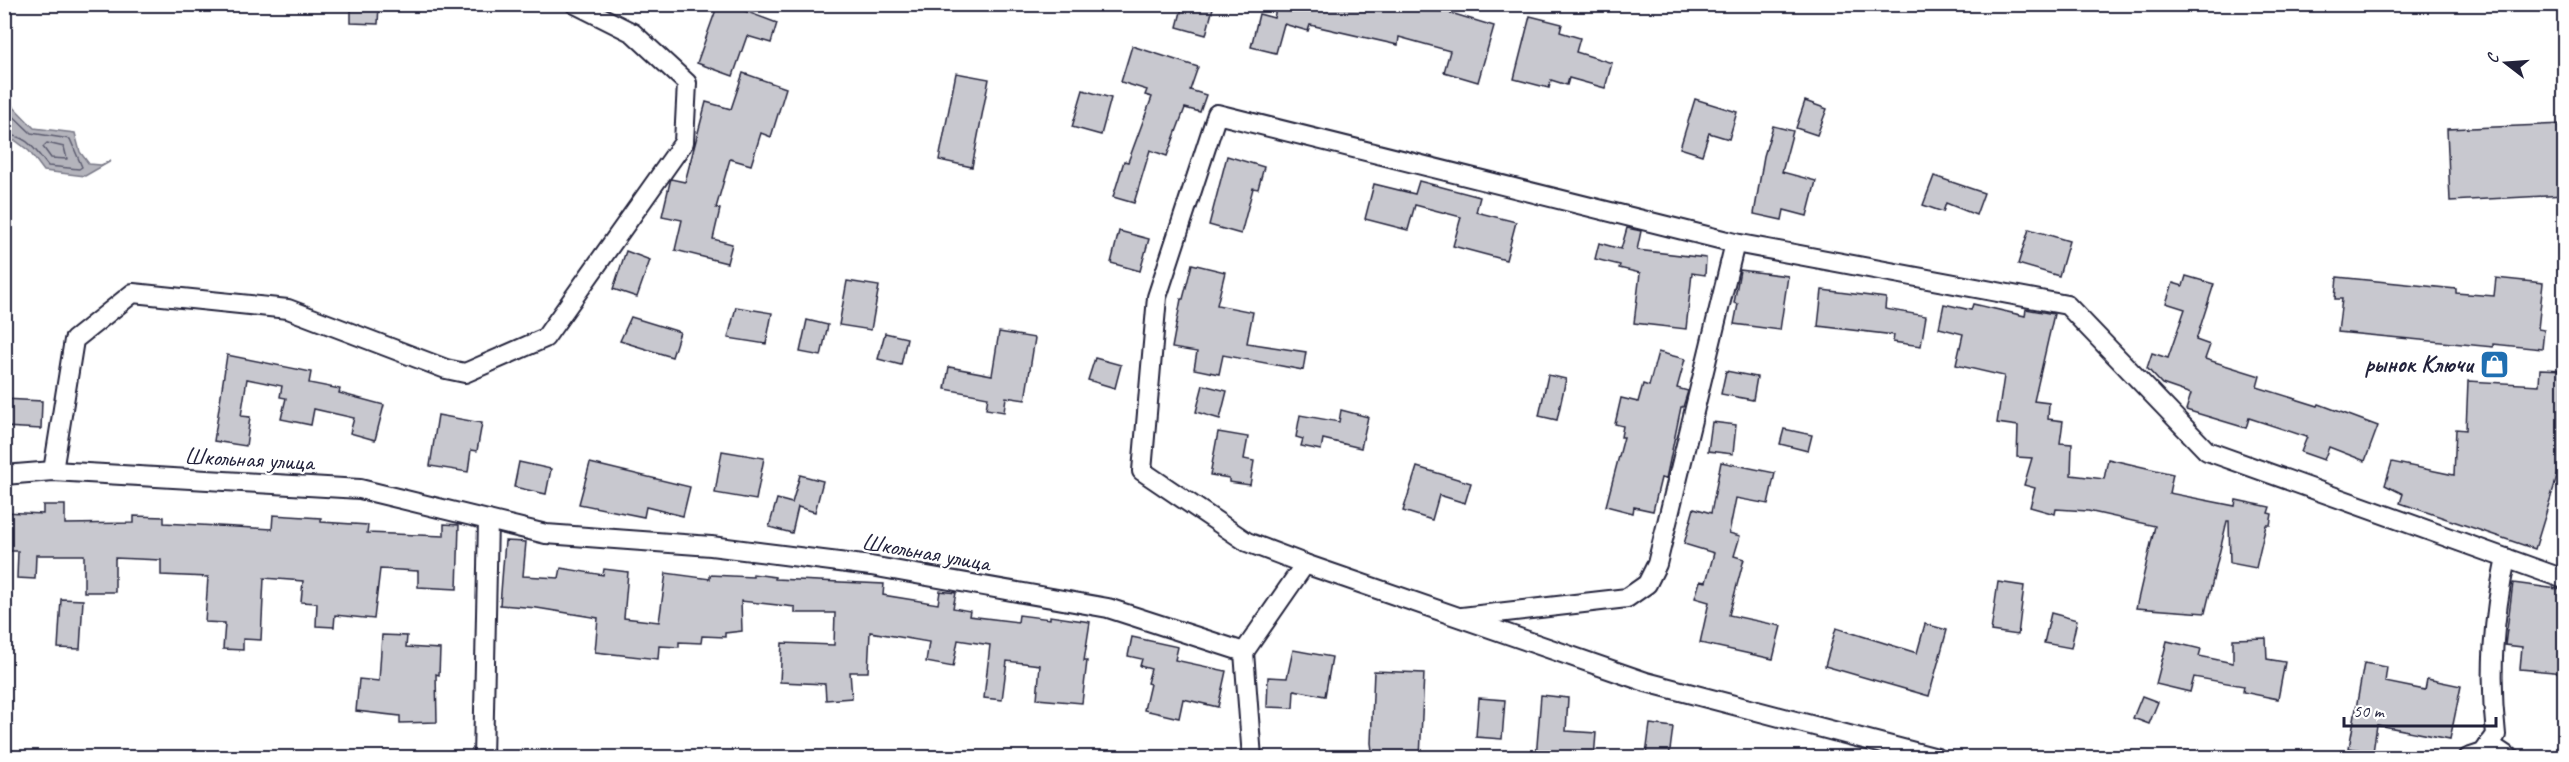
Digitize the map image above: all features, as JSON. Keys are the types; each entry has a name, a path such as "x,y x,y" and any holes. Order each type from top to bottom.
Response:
{"street":[{"path":"53,471 74,340 133,293 288,309 446,369 465,373 545,338 684,142 687,83 633,33 575,4"},
{"path":"1937,758 1646,682 1305,564 1247,542 1142,471 1156,297 1217,114 1735,243 2067,305 2207,451 2565,579"},
{"path":"1457,617 1627,598 1647,584 1657,564 1735,243"},
{"name":"Школьная улица","path":"4,475 53,471 360,489 546,534 711,546 894,570 1108,608 1244,652"},
{"path":"483,758 488,520"},
{"path":"2468,758 2483,753 2496,735 2492,695 2495,609 2506,558"},
{"path":"1252,758 1244,652 1305,564"},
{"path":"2489,744 2510,758"}],"water":[{"path":"5,98 34,128 75,133 80,152 89,164 101,165 111,161 85,176 44,171 29,151 16,141 5,141"}],"building":[{"path":"351,4 379,4 378,24 351,23"},
{"path":"718,4 726,4 777,23 771,43 747,36 733,76 697,63"},
{"path":"1183,4 1214,4 1206,35 1177,27"},
{"path":"1277,4 1421,4 1494,26 1478,82 1444,72 1450,51 1399,37 1398,45 1310,25 1308,31 1284,24 1276,53 1251,47 1259,14 1274,18"},
{"path":"1530,16 1562,24 1560,32 1580,38 1576,52 1612,63 1605,88 1569,78 1567,85 1551,80 1549,88 1514,79"},
{"path":"1132,46 1198,67 1190,90 1206,95 1200,112 1185,108 1167,156 1150,150 1134,203 1113,197 1124,161 1128,162 1152,97 1145,95 1147,90 1121,82"},
{"path":"743,73 786,88 771,137 761,133 751,165 730,159 716,208 720,209 713,239 732,244 727,263 675,250 682,220 662,216 671,179 685,182 706,102 731,109"},
{"path":"956,73 989,79 972,167 939,160"},
{"path":"1083,90 1111,98 1101,135 1072,127"},
{"path":"1695,99 1737,112 1729,139 1709,133 1702,155 1680,148"},
{"path":"1805,101 1827,109 1817,135 1796,128"},
{"path":"2565,124 2565,195 2450,201 2447,129"},
{"path":"1773,126 1793,131 1782,172 1816,181 1807,216 1784,210 1782,220 1754,214 1764,156"},
{"path":"1227,156 1264,167 1258,189 1253,188 1241,234 1209,225"},
{"path":"1934,176 1984,193 1976,215 1946,203 1943,212 1923,205"},
{"path":"1419,181 1480,197 1476,212 1516,222 1506,260 1453,246 1461,217 1415,205 1408,230 1365,219 1374,184 1415,194"},
{"path":"1627,228 1641,231 1637,250 1706,258 1705,275 1692,273 1686,329 1634,323 1640,273 1595,259 1599,243 1621,249"},
{"path":"2029,229 2069,241 2059,276 2018,264"},
{"path":"1119,231 1149,239 1140,271 1111,263"},
{"path":"626,251 650,260 637,297 613,289"},
{"path":"1192,264 1225,272 1217,305 1253,312 1247,343 1306,352 1303,370 1223,355 1219,374 1194,369 1197,352 1172,348 1181,299 1183,299"},
{"path":"1740,270 1788,276 1780,330 1734,324 1738,304 1734,303"},
{"path":"2186,276 2214,284 2196,340 2210,345 2205,359 2260,376 2257,387 2318,406 2319,404 2378,426 2365,461 2329,447 2324,460 2301,452 2307,437 2249,418 2246,428 2186,410 2191,394 2162,384 2147,368 2152,353 2168,358 2185,309 2166,303 2173,283 2183,286"},
{"path":"2337,277 2456,289 2456,293 2494,296 2496,278 2543,283 2538,329 2544,330 2542,349 2493,344 2493,347 2338,332 2342,299 2335,299"},
{"path":"847,281 879,286 871,330 839,325"},
{"path":"1822,290 1886,298 1885,309 1926,316 1921,346 1893,342 1894,335 1818,326"},
{"path":"1944,304 1971,310 1973,304 2025,316 2026,309 2054,314 2034,401 2049,403 2048,419 2063,421 2060,443 2072,444 2071,475 2104,479 2108,459 2173,474 2169,493 2235,506 2236,500 2270,507 2268,513 2272,514 2270,525 2266,525 2256,568 2230,563 2229,521 2227,521 2205,613 2136,608 2155,526 2088,511 2056,509 2055,514 2030,507 2035,488 2024,485 2032,458 2017,457 2018,426 1997,423 2004,376 1956,365 1963,334 1939,328"},
{"path":"736,307 772,313 766,344 728,338"},
{"path":"631,317 680,332 672,357 620,341"},
{"path":"807,320 828,325 821,356 800,352"},
{"path":"999,332 1035,338 1025,400 1006,397 1004,412 986,409 988,397 945,389 949,367 992,375"},
{"path":"885,333 907,338 901,365 878,359"},
{"path":"1658,352 1685,359 1677,388 1688,391 1683,407 1681,407 1666,479 1661,478 1653,511 1634,507 1633,513 1606,506 1624,437 1621,437 1623,426 1615,424 1621,398 1638,402 1643,384 1649,386"},
{"path":"227,355 311,372 309,383 340,389 339,393 384,405 375,440 350,433 354,418 314,409 311,425 281,419 286,398 280,397 282,386 247,379 241,416 250,417 246,446 214,441"},
{"path":"1095,358 1121,365 1115,388 1088,380"},
{"path":"2540,369 2565,370 2565,451 2535,549 2400,503 2403,494 2385,485 2392,462 2454,475 2456,429 2466,430 2468,381 2539,385"},
{"path":"1726,371 1757,377 1753,400 1721,394"},
{"path":"1548,375 1566,379 1557,420 1539,416"},
{"path":"1203,385 1227,391 1220,419 1196,412"},
{"path":"4,399 42,401 41,429 4,427"},
{"path":"1341,410 1368,417 1361,448 1323,439 1321,450 1301,446 1303,439 1296,437 1300,415 1339,422"},
{"path":"438,415 482,423 477,451 471,450 468,472 430,466"},
{"path":"1712,422 1736,425 1733,454 1708,451"},
{"path":"1784,429 1812,435 1808,451 1780,444"},
{"path":"1218,432 1248,437 1244,459 1254,461 1250,485 1229,482 1229,478 1210,475"},
{"path":"722,451 764,458 756,500 715,493"},
{"path":"519,462 551,469 546,494 514,487"},
{"path":"1721,462 1775,473 1768,504 1736,498 1729,533 1740,536 1734,556 1744,559 1729,615 1781,626 1773,659 1700,643 1709,602 1695,598 1700,581 1706,582 1714,553 1684,544 1694,508 1711,513"},
{"path":"590,463 690,487 683,516 646,507 644,517 579,504"},
{"path":"1417,467 1471,483 1465,503 1439,495 1432,520 1403,511"},
{"path":"800,475 823,481 815,512 798,507 792,533 769,527 777,499 792,503"},
{"path":"43,505 65,505 65,524 134,523 134,516 164,517 164,523 272,529 273,515 321,518 321,522 368,525 367,533 444,536 444,524 459,525 457,589 418,587 418,571 380,569 374,619 335,615 334,627 316,626 317,603 301,602 303,581 264,578 261,640 243,639 243,650 223,649 225,623 205,622 208,577 161,575 161,560 115,558 115,592 84,592 84,555 36,555 35,579 17,578 18,551 4,551 4,512 43,514"},
{"path":"505,541 526,542 523,576 559,578 561,568 603,575 604,569 628,572 624,618 659,622 666,573 710,579 710,575 753,577 753,574 775,577 775,579 884,584 883,595 938,604 940,591 956,593 953,608 970,611 969,616 1018,622 1019,615 1050,619 1050,616 1090,622 1084,661 1087,661 1082,703 1037,699 1040,665 1007,661 1002,700 984,698 990,645 958,640 953,667 926,662 929,642 870,632 868,672 850,672 852,698 826,700 825,684 780,682 782,643 834,645 835,613 795,613 795,607 741,601 742,631 725,633 725,637 702,636 701,643 679,642 679,647 659,646 658,659 595,652 598,618 537,608 500,605"},
{"path":"1998,582 2024,586 2018,635 1991,631"},
{"path":"2513,583 2565,590 2565,673 2520,669 2522,647 2505,645"},
{"path":"61,599 83,600 80,649 58,648"},
{"path":"2051,613 2077,620 2071,648 2044,643"},
{"path":"1925,624 1947,630 1929,696 1825,666 1836,628 1917,653"},
{"path":"382,635 407,636 406,647 440,649 439,675 436,674 437,722 400,723 400,716 356,711 359,679 379,681"},
{"path":"1132,637 1178,647 1175,660 1226,671 1218,707 1183,699 1179,718 1144,710 1151,669 1140,666 1142,659 1128,656"},
{"path":"2266,638 2267,659 2285,662 2278,699 2243,692 2244,686 2194,677 2190,692 2156,684 2167,641 2201,649 2199,656 2233,663 2233,639"},
{"path":"1293,650 1332,657 1325,696 1294,690 1293,708 1267,707 1268,677 1287,678"},
{"path":"2364,663 2387,667 2385,682 2425,690 2427,679 2461,686 2450,739 2377,725 2373,752 2349,748"},
{"path":"1374,671 1424,673 1420,758 1373,758 1371,743"},
{"path":"1541,695 1568,698 1566,731 1596,733 1594,758 1536,758"},
{"path":"2142,696 2158,702 2149,724 2133,718"},
{"path":"1479,698 1505,700 1502,739 1476,737"},
{"path":"1650,724 1673,727 1669,758 1646,755"}],"place":[{"name":"рынок Ключи","path":"2494,364"}]}
